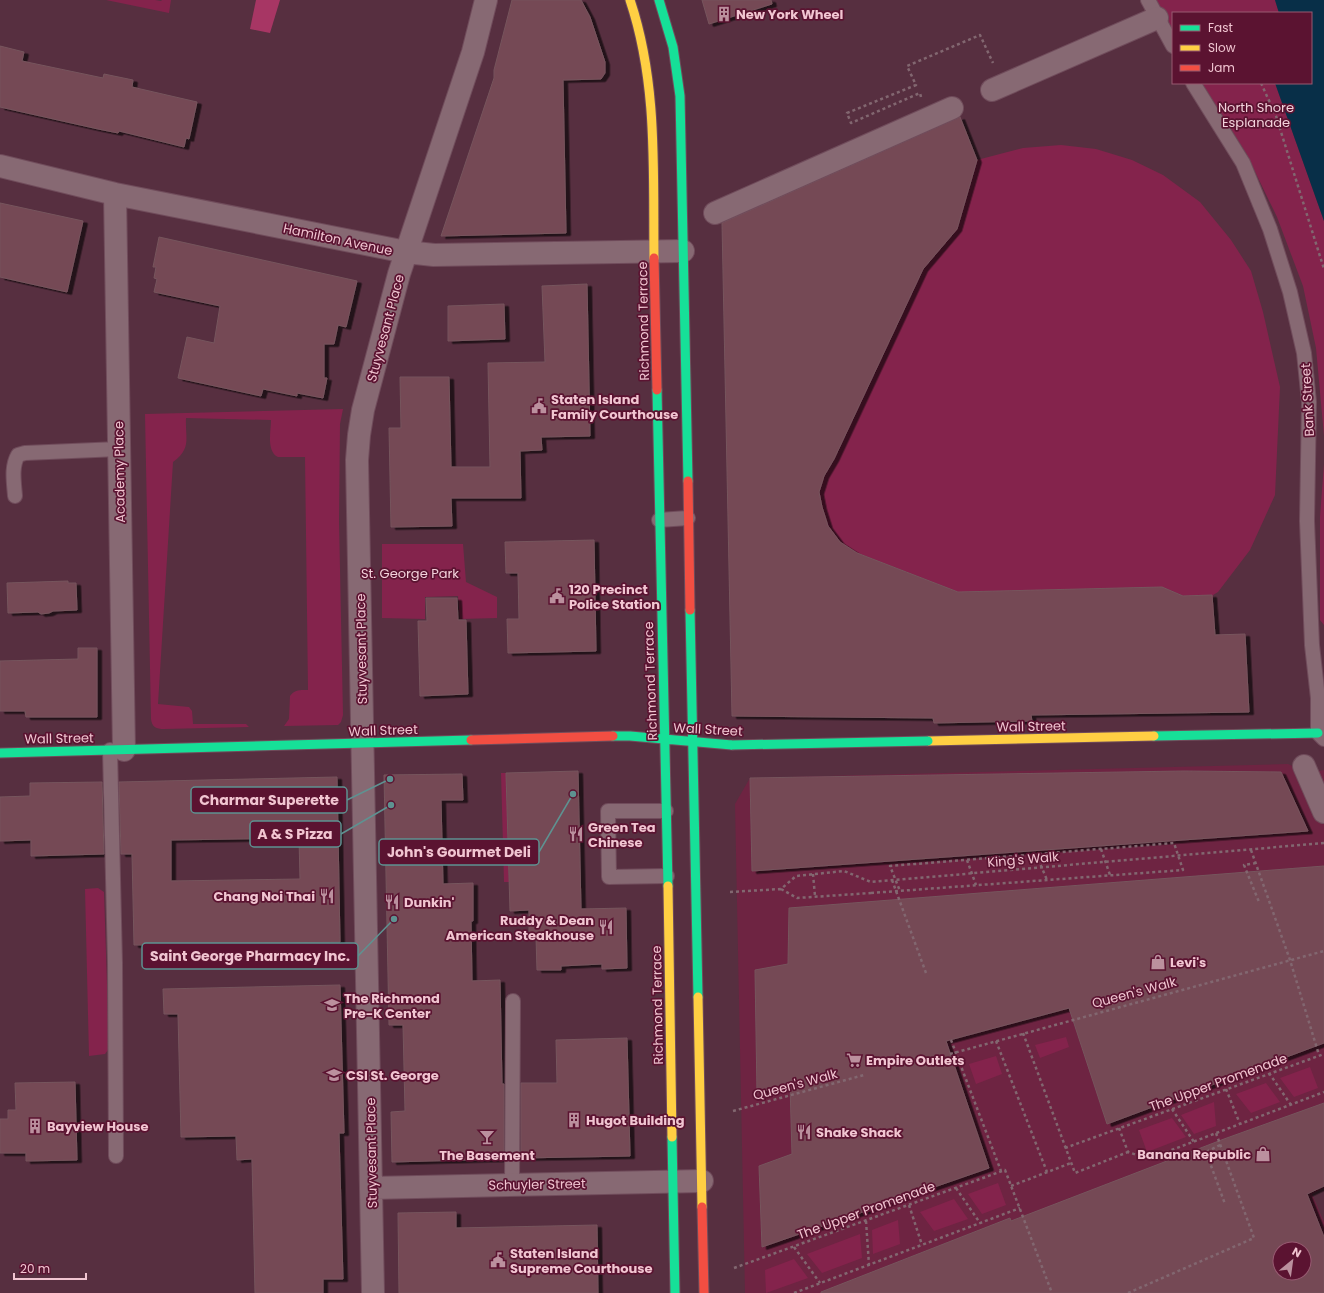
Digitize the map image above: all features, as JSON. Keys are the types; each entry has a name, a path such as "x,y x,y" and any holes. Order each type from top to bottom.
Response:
{"main road":[{"name":"Richmond Terrace","path":"630,0 644,49 649,79 652,117 675,1293"},
{"path":"659,0 670,30 678,72 680,96 704,1293"},
{"name":"Wall Street","path":"0,753 630,736 732,744 1321,736"}],"street":[{"name":"Stuyvesant Place","path":"373,1293 357,460 359,435 365,403 399,274 473,52 486,0"},
{"path":"998,88 1153,9"},
{"path":"715,213 952,108"},
{"name":"Hamilton Avenue","path":"0,166 115,194 406,252 434,254 683,251"},
{"name":"Academy Place","path":"115,194 119,449 117,750"},
{"path":"1304,766 1324,812"},
{"name":"Schuyler Street","path":"371,1188 702,1181"}],"lane":[{"path":"1153,9 1172,44"},
{"name":"Bank Street","path":"1194,84 1243,163 1270,229 1290,292 1304,353 1309,402 1307,521 1312,645 1321,736"},
{"path":"15,496 14,461 18,455 25,453 119,449"},
{"path":"659,520 688,518"},
{"path":"116,1156 115,963 117,750"},
{"path":"666,811 608,811 609,877 668,876"},
{"path":"512,1185 513,1001"}],"path":[{"path":"924,102 920,93 851,123 847,113 916,85 907,66 980,35 998,88"},
{"path":"1261,84 1276,116 1324,269"},
{"path":"730,892 781,889 797,898 815,896 900,891 1183,870 1174,843 890,866 900,891"},
{"name":"King's Walk","path":"781,889 796,876 813,874 844,872 871,882 1324,843"},
{"path":"1101,849 1110,875"},
{"path":"1251,850 1290,960 1319,1055"},
{"path":"1036,854 1047,880"},
{"path":"967,860 976,885"},
{"path":"1256,863 1244,865 1259,902"},
{"path":"813,874 815,896"},
{"path":"892,880 926,973"},
{"name":"Queen's Walk","path":"950,1054 1324,951"},
{"path":"1022,1034 1075,1173 1128,1152 1148,1159 1324,1092"},
{"path":"952,1040 1001,1171"},
{"path":"996,1041 1047,1172"},
{"name":"The Upper Promenade","path":"1065,1148 1324,1054"},
{"path":"1269,1074 1291,1105"},
{"name":"Queen's Walk","path":"733,1111 864,1075"},
{"path":"1226,1090 1240,1124"},
{"path":"1172,1109 1194,1142"},
{"path":"1119,1128 1128,1152"},
{"path":"1128,1293 1254,1238 1216,1133"},
{"path":"1220,1145 1206,1152 1225,1204"},
{"path":"1052,1293 1011,1186 1071,1163"},
{"name":"The Upper Promenade","path":"734,1268 1001,1171 1005,1170 1011,1186"},
{"path":"956,1188 980,1223"},
{"path":"909,1205 922,1245"},
{"path":"794,1293 1020,1208"},
{"path":"866,1221 869,1265"},
{"path":"794,1247 820,1283"}],"shaded area":[{"path":"256,0 280,0 270,33 250,29"},
{"path":"1288,764 1311,772 1324,770 1324,1188 1312,1194 1324,1222 1324,1293 745,1293 735,804 750,778"}],"green space":[{"path":"106,0 161,1 171,0 169,13"},
{"path":"1148,0 1275,0 1279,12 1172,12 1172,37"},
{"name":"North Shore Esplanade","path":"1203,84 1275,84 1324,221 1324,436 1316,348 1303,286 1277,217 1246,153"},
{"path":"960,117 977,160 1023,148 1061,145 1096,149 1132,160 1163,175 1200,202 1231,240 1251,271 1263,312 1280,387 1275,495 1250,550 1218,592 1213,595 1215,635 1245,634 1249,712 1032,715 1032,721 934,723 933,718 732,716 722,217"},
{"path":"343,409 340,424 339,521 343,715 341,722 338,725 284,726 289,719 290,696 296,691 308,690 305,457 278,457 274,454 270,440 271,420 186,418 185,447 179,457 173,462 158,704 189,707 192,711 193,724 246,724 249,727 159,729 155,727 152,724 151,719 145,414"},
{"path":"1324,464 1324,625 1320,620 1320,517"},
{"name":"St. George Park","path":"382,544 463,544 466,582 497,597 497,618 460,619 458,596 425,597 425,619 382,618"},
{"path":"501,773 506,773 509,882 504,882"},
{"path":"98,888 104,892 109,1045 105,1054 89,1056 85,889"},
{"path":"1066,1037 1069,1047 1040,1058 1035,1045"},
{"path":"996,1056 1002,1074 976,1084 969,1064"},
{"path":"1310,1067 1318,1088 1294,1097 1280,1078"},
{"path":"1266,1083 1280,1102 1251,1113 1236,1094"},
{"path":"1214,1102 1216,1126 1194,1134 1181,1115"},
{"path":"1172,1118 1186,1137 1147,1152 1139,1130"},
{"path":"998,1183 1006,1205 982,1214 968,1194"},
{"path":"954,1199 968,1219 934,1231 920,1212"},
{"path":"898,1220 900,1244 873,1254 872,1230"},
{"path":"860,1234 862,1258 822,1273 807,1254"},
{"path":"794,1259 808,1278 766,1293 765,1270"}],"water":[{"path":"1275,0 1324,0 1324,221 1275,84 1312,84 1312,12 1279,12"}],"building":[{"path":"512,0 581,0 590,17 605,62 605,73 601,79 563,80 566,233 441,236 494,78 494,70"},
{"name":"New York Wheel","path":"702,0 771,0 772,4 709,24"},
{"path":"0,46 24,52 22,61 103,78 104,74 133,80 132,87 197,102 189,139 186,138 184,147 119,131 118,133 98,129 0,107"},
{"path":"960,117 977,160 957,229 923,269 834,459 824,476 819,492 828,526 840,542 857,553 958,592 1162,587 1183,596 1212,595 1215,635 1245,634 1249,712 1031,715 1032,721 934,723 933,718 732,716 722,223"},
{"path":"0,203 83,221 67,292 0,277"},
{"path":"159,237 357,281 346,327 338,325 334,344 324,344 324,378 327,378 323,398 297,393 297,396 263,389 261,396 178,378 187,337 214,343 220,306 154,292 157,279 154,278 156,267 153,267"},
{"path":"587,284 590,436 541,437 542,450 520,451 521,498 451,498 452,526 391,527 389,428 401,428 400,377 449,377 451,467 490,467 488,363 545,362 542,286"},
{"path":"504,304 505,339 448,341 448,306"},
{"name":"120 Precinct Police Station","path":"594,540 596,651 508,653 507,619 519,619 518,573 506,573 505,542"},
{"path":"68,581 68,583 76,583 77,610 53,611 41,614 38,612 8,613 7,583"},
{"path":"426,598 457,598 458,620 466,620 468,694 420,696 418,621 427,621"},
{"path":"78,648 97,648 97,717 26,717 25,711 0,711 0,661 78,659"},
{"path":"578,771 581,909 626,908 627,968 602,969 602,964 561,966 561,970 537,970 536,937 529,937 529,910 510,911 506,773"},
{"path":"1184,771 1281,772 1308,831 752,871 750,778"},
{"path":"462,774 463,800 441,800 443,884 473,883 473,921 471,921 472,981 500,980 502,1084 504,1084 504,1159 392,1162 391,1112 405,1111 403,1025 389,1025 384,775"},
{"path":"337,777 340,942 134,945 132,854 121,854 119,782","holes":["299,838 300,879 171,881 171,840"]},
{"path":"102,782 104,854 31,856 31,840 0,841 0,797 30,796 30,783"},
{"name":"Empire Outlets","path":"1324,866 1324,1043 1107,1124 1069,1008 946,1041 989,1168 762,1247 759,1166 792,1154 790,1084 757,1093 755,970 788,964 789,908"},
{"path":"340,985 344,1133 339,1133 343,1279 323,1279 323,1293 255,1293 252,1159 237,1160 236,1136 181,1137 178,1014 164,1014 163,989"},
{"name":"Hugot Building","path":"627,1038 630,1156 521,1158 521,1083 557,1083 556,1040"},
{"name":"Bayview House","path":"75,1082 77,1160 26,1161 26,1153 0,1153 0,1119 8,1119 8,1110 16,1110 15,1083"},
{"path":"1324,1103 1324,1186 1307,1194 1324,1237 1324,1293 821,1293 1010,1218 1011,1221 1224,1139"},
{"name":"Staten Island Supreme Courthouse","path":"456,1212 456,1228 597,1225 598,1293 399,1293 398,1213"}],"traffic: fast":[{"path":"659,0 673,47 680,96 688,481"},
{"path":"657,390 668,886"},
{"path":"690,610 698,997"},
{"path":"1154,736 1318,733"},
{"path":"613,736 630,736 732,745"},
{"path":"0,753 471,740"},
{"path":"732,745 928,741"},
{"path":"672,1137 675,1293"}],"traffic: slow":[{"path":"630,0 639,31 650,95 653,160 654,258"},
{"path":"928,741 1154,736"},
{"path":"668,886 672,1137"},
{"path":"698,997 702,1207"}],"traffic: jam":[{"path":"654,258 657,390"},
{"path":"688,481 690,610"},
{"path":"471,740 613,736"},
{"path":"702,1207 704,1293"}],"place":[{"name":"New York Wheel","path":"724,14"},
{"name":"Staten Island Family Courthouse","path":"539,406"},
{"name":"120 Precinct Police Station","path":"557,596"},
{"name":"Charmar Superette","path":"390,779"},
{"name":"John's Gourmet Deli","path":"573,794"},
{"name":"A & S Pizza","path":"391,805"},
{"name":"Green Tea Chinese","path":"576,834"},
{"name":"Chang Noi Thai","path":"327,896"},
{"name":"Dunkin'","path":"392,902"},
{"name":"Saint George Pharmacy Inc.","path":"394,919"},
{"name":"Ruddy & Dean American Steakhouse","path":"606,927"},
{"name":"Levi's","path":"1158,962"},
{"name":"The Richmond Pre-K Center","path":"332,1005"},
{"name":"Empire Outlets","path":"854,1060"},
{"name":"CSI St. George","path":"334,1075"},
{"name":"Hugot Building","path":"574,1120"},
{"name":"Bayview House","path":"35,1126"},
{"name":"Shake Shack","path":"804,1132"},
{"name":"The Basement","path":"487,1137"},
{"name":"Banana Republic","path":"1263,1154"},
{"name":"Staten Island Supreme Courthouse","path":"498,1260"}]}
